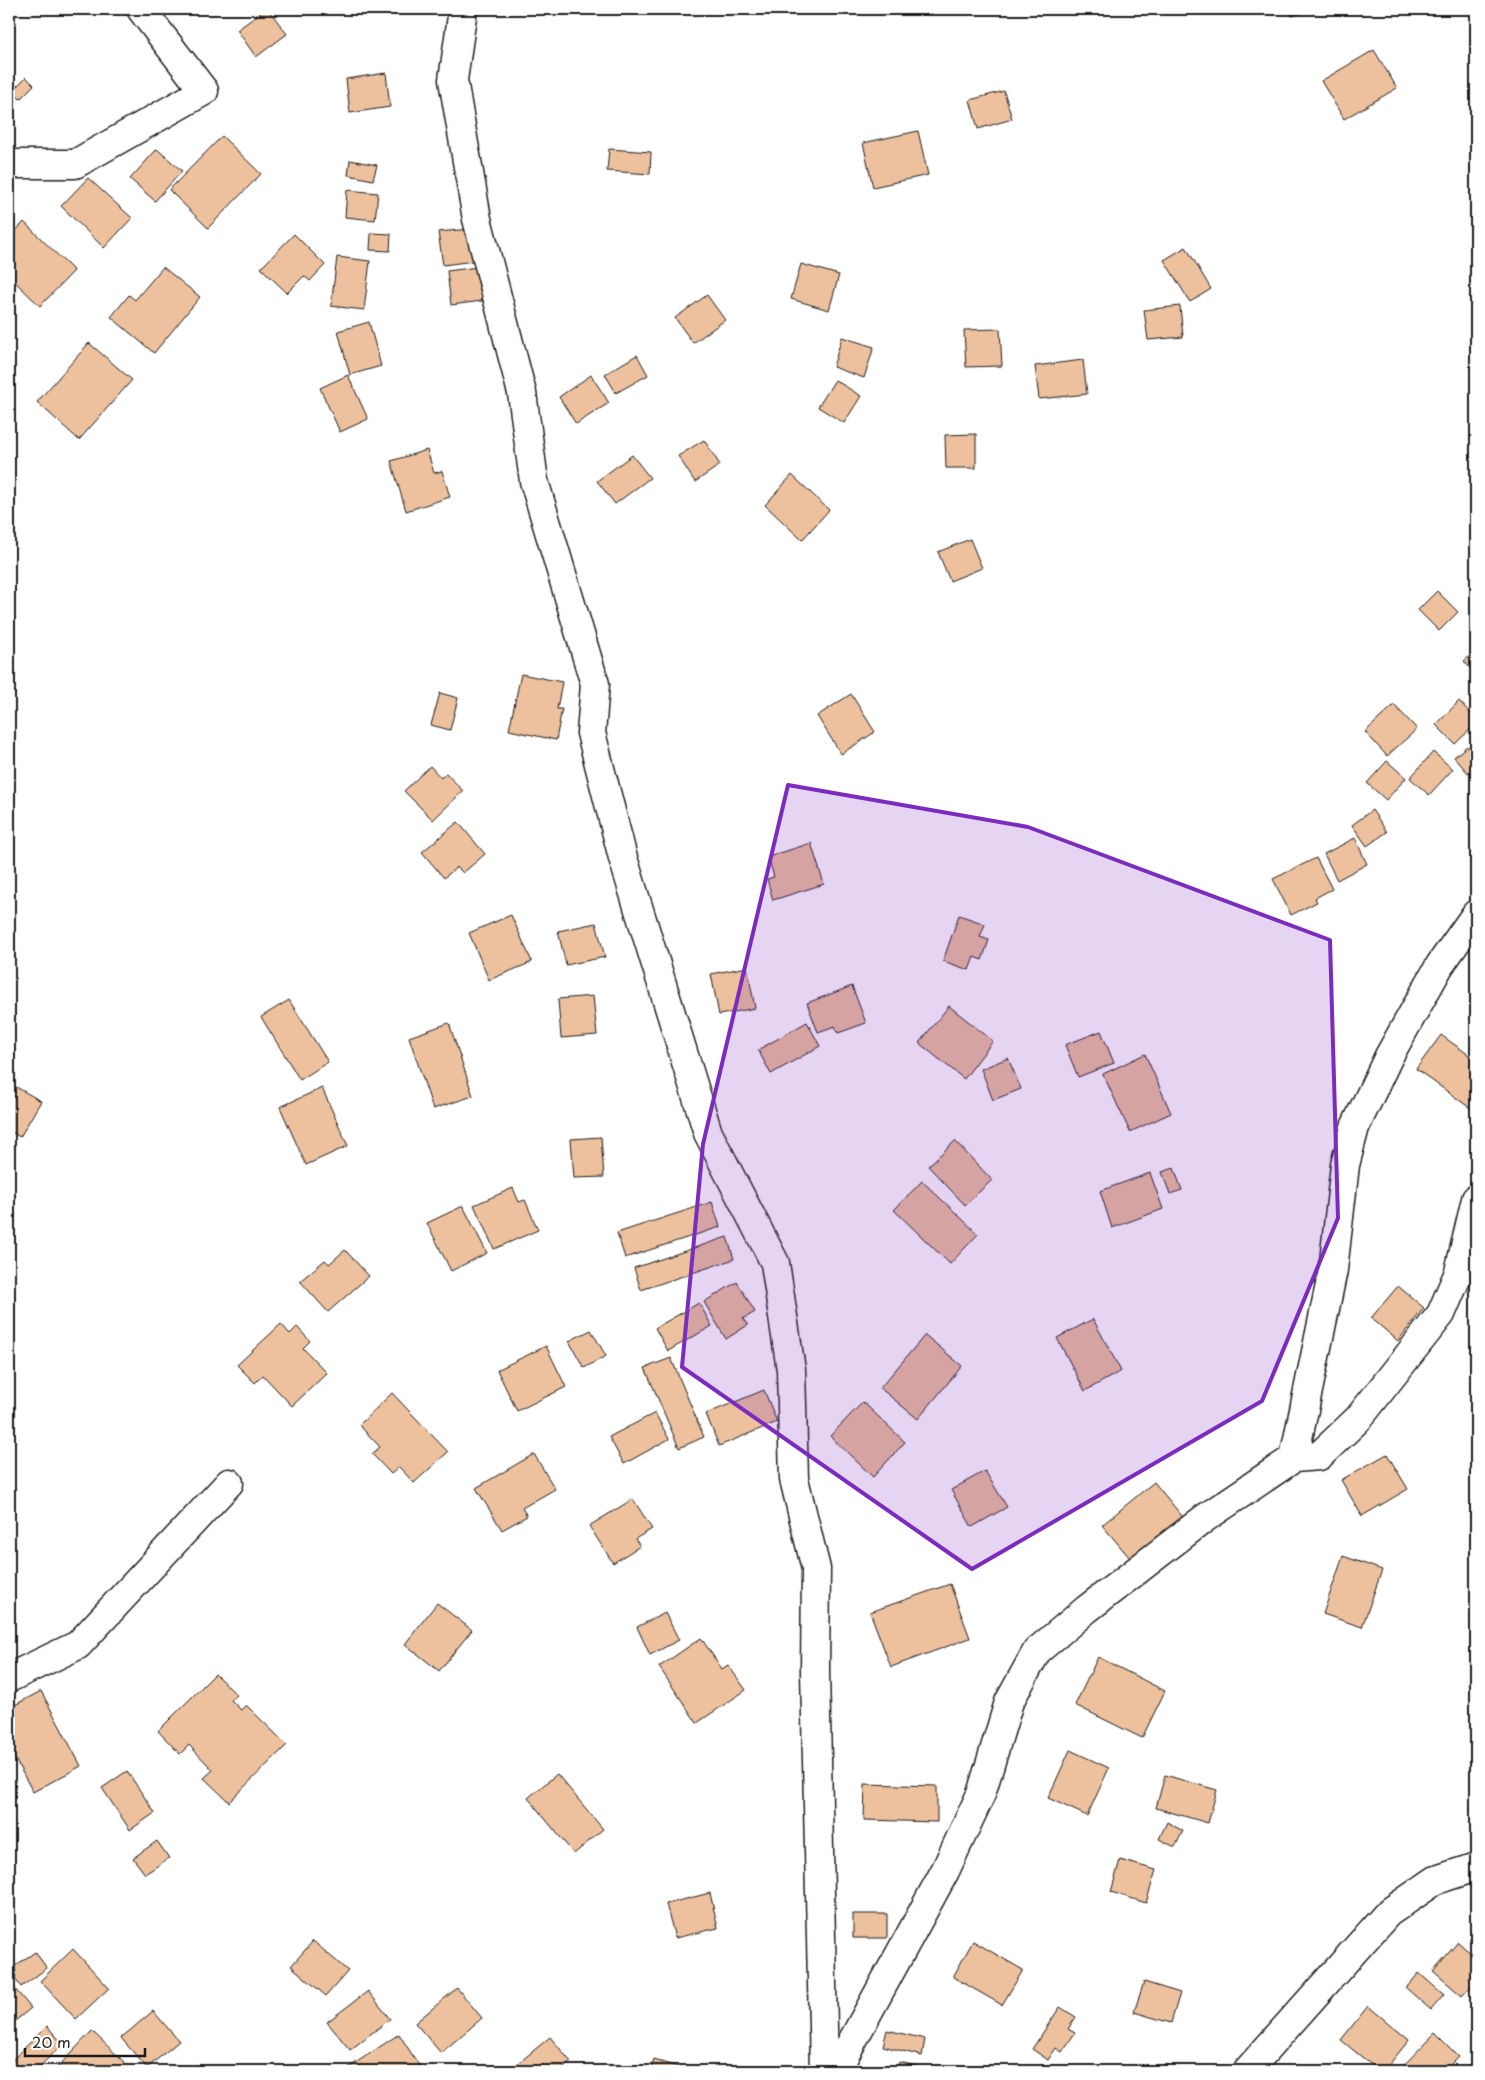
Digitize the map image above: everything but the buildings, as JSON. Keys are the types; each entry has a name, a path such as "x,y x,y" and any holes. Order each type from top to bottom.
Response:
{"street":[{"path":"9,164 75,164 204,91 141,9"},
{"path":"463,9 453,80 476,210 522,393 534,481 595,684 591,733 593,742 623,858 708,1133 774,1263 791,1370 794,1479 816,1569 815,1672 824,2071"},
{"path":"1294,1458 1333,1270 1345,1165 1355,1127 1388,1056 1435,974 1476,914"},
{"path":"836,2071 945,1871 981,1794 1009,1702 1037,1651 1087,1609 1205,1518 1294,1458 1318,1456 1358,1419 1441,1314 1459,1272 1476,1198"},
{"path":"9,1678 78,1645 228,1483"},
{"path":"1247,2071 1388,1913 1436,1880 1476,1867"}],"highlighted area":[{"path":"788,785 1028,827 1330,940 1338,1218 1262,1401 972,1569 682,1367 703,1144"}]}
